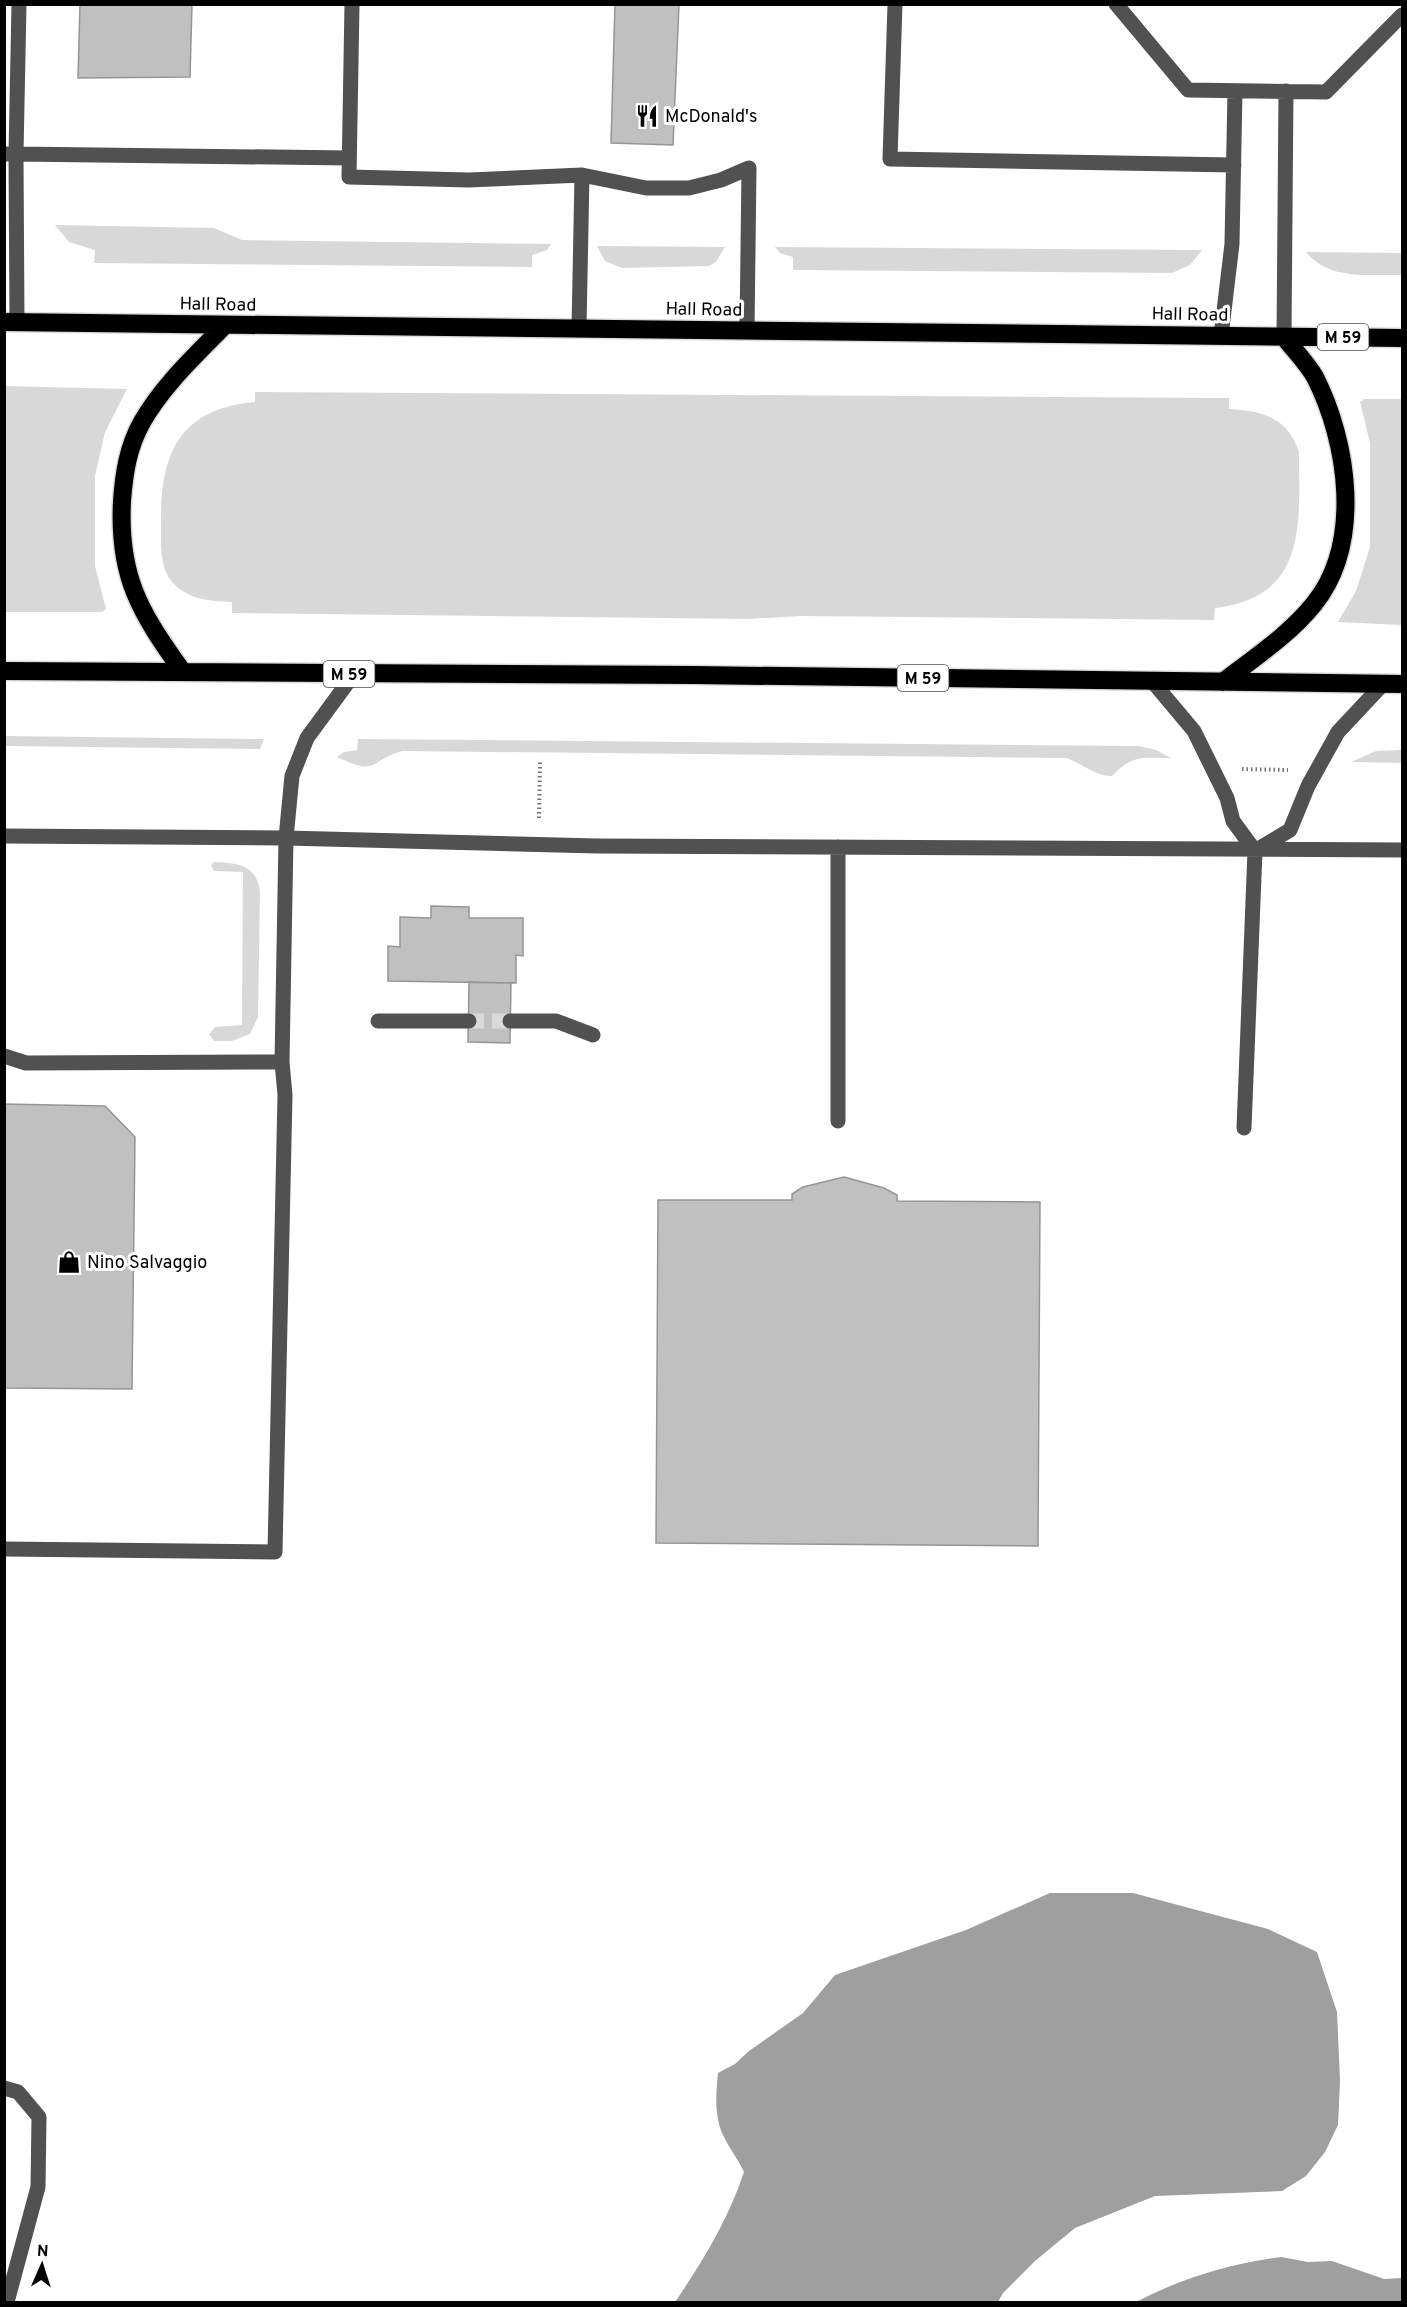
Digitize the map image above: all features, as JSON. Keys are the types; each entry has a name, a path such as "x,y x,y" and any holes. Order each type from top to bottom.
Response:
{"highway":[{"name":"Hall Road","path":"11,322 1402,338"},
{"path":"183,672 143,613 125,567 121,543 124,472 130,447 156,400 225,326"},
{"path":"1224,682 1293,626 1313,604 1334,572 1341,545 1345,498 1339,436 1313,375 1284,337"},
{"name":"M 59","path":"4,670 1402,684"}],"lane":[{"path":"11,322 10,154 19,4"},
{"path":"352,4 349,177 469,180 582,175 645,188 689,188 721,180 749,168 747,331"},
{"path":"895,4 890,159 1234,165"},
{"path":"1116,4 1188,90 1326,92 1402,15"},
{"path":"1221,336 1230,274 1234,91"},
{"path":"1284,337 1286,92"},
{"path":"10,154 350,158"},
{"path":"579,328 582,175"},
{"path":"4,1549 275,1552 285,1095 282,1062 286,838 292,776 296,760 318,722 354,674"},
{"path":"1152,681 1194,731 1223,788 1233,821 1255,850 1244,1128"},
{"path":"1255,850 1290,830 1308,786 1338,732 1383,684"},
{"path":"4,836 286,838 539,846 1145,847 1402,850"},
{"path":"838,847 838,1121"},
{"path":"378,1021 469,1021"},
{"path":"510,1021 556,1021 593,1035"},
{"path":"4,1056 26,1063 282,1062"},
{"path":"4,2088 18,2092 39,2117 38,2187 7,2302"}],"path":[{"path":"539,818 540,762"},
{"path":"1235,769 1292,770"}],"shaded area":[{"path":"55,225 214,228 242,240 551,244 547,250 532,255 532,267 94,263 95,250 69,242"},
{"path":"597,246 725,247 716,262 709,266 622,268 605,261"},
{"path":"775,247 1202,250 1190,265 1172,273 793,270 793,257 780,253"},
{"path":"1306,252 1402,253 1402,275 1363,275 1338,272 1326,268"},
{"path":"5,386 127,389 105,432 95,476 95,566 106,609 102,612 5,612"},
{"path":"255,392 1229,398 1229,409 1263,414 1272,418 1288,431 1294,440 1299,452 1297,530 1292,553 1282,573 1267,589 1245,601 1215,608 1214,620 800,616 748,619 232,613 232,602 193,596 179,589 168,577 163,563 161,540 164,478 178,440 191,426 207,414 229,406 255,402"},
{"path":"1364,399 1402,399 1402,625 1338,622 1356,591 1370,547 1370,443 1360,402"},
{"path":"5,736 264,739 260,749 5,746"},
{"path":"358,739 1139,746 1156,750 1171,758 1138,759 1126,764 1112,776 1099,774 1066,758 402,751 367,767 337,757 344,752 357,750"},
{"path":"1402,750 1402,763 1351,762 1376,751"},
{"path":"214,862 245,867 255,876 260,892 258,1017 250,1034 232,1041 214,1041 209,1034 215,1027 242,1025 243,872 214,871 211,865"},
{"path":"1050,1893 1133,1893 1268,1929 1317,1952 1337,2012 1340,2081 1338,2125 1325,2152 1306,2176 1282,2191 1155,2196 1075,2228 1035,2261 1003,2293 998,2302 675,2302 714,2240 744,2172 720,2128 716,2104 718,2073 735,2064 749,2051 803,2013 835,1975 966,1930"},
{"path":"1281,2257 1308,2262 1332,2261 1384,2279 1402,2278 1402,2302 1136,2302 1206,2273"}],"building":[{"path":"80,4 192,4 190,77 78,78"},
{"path":"615,4 679,4 673,145 611,143"},
{"path":"431,906 469,907 469,918 523,918 523,956 516,955 516,983 388,981 388,946 400,947 400,917 431,918"},
{"path":"469,982 511,983 510,1043 468,1042"},
{"name":"Nino Salvaggio","path":"4,1104 105,1106 135,1137 132,1389 4,1388"},
{"path":"844,1177 884,1188 897,1195 897,1201 1040,1202 1038,1546 656,1543 658,1200 792,1200 792,1194 803,1187"}],"tunnel":[{"path":"469,1021 510,1021"}],"place":[{"name":"McDonald's","path":"647,116"},
{"name":"Nino Salvaggio","path":"69,1262"}]}
